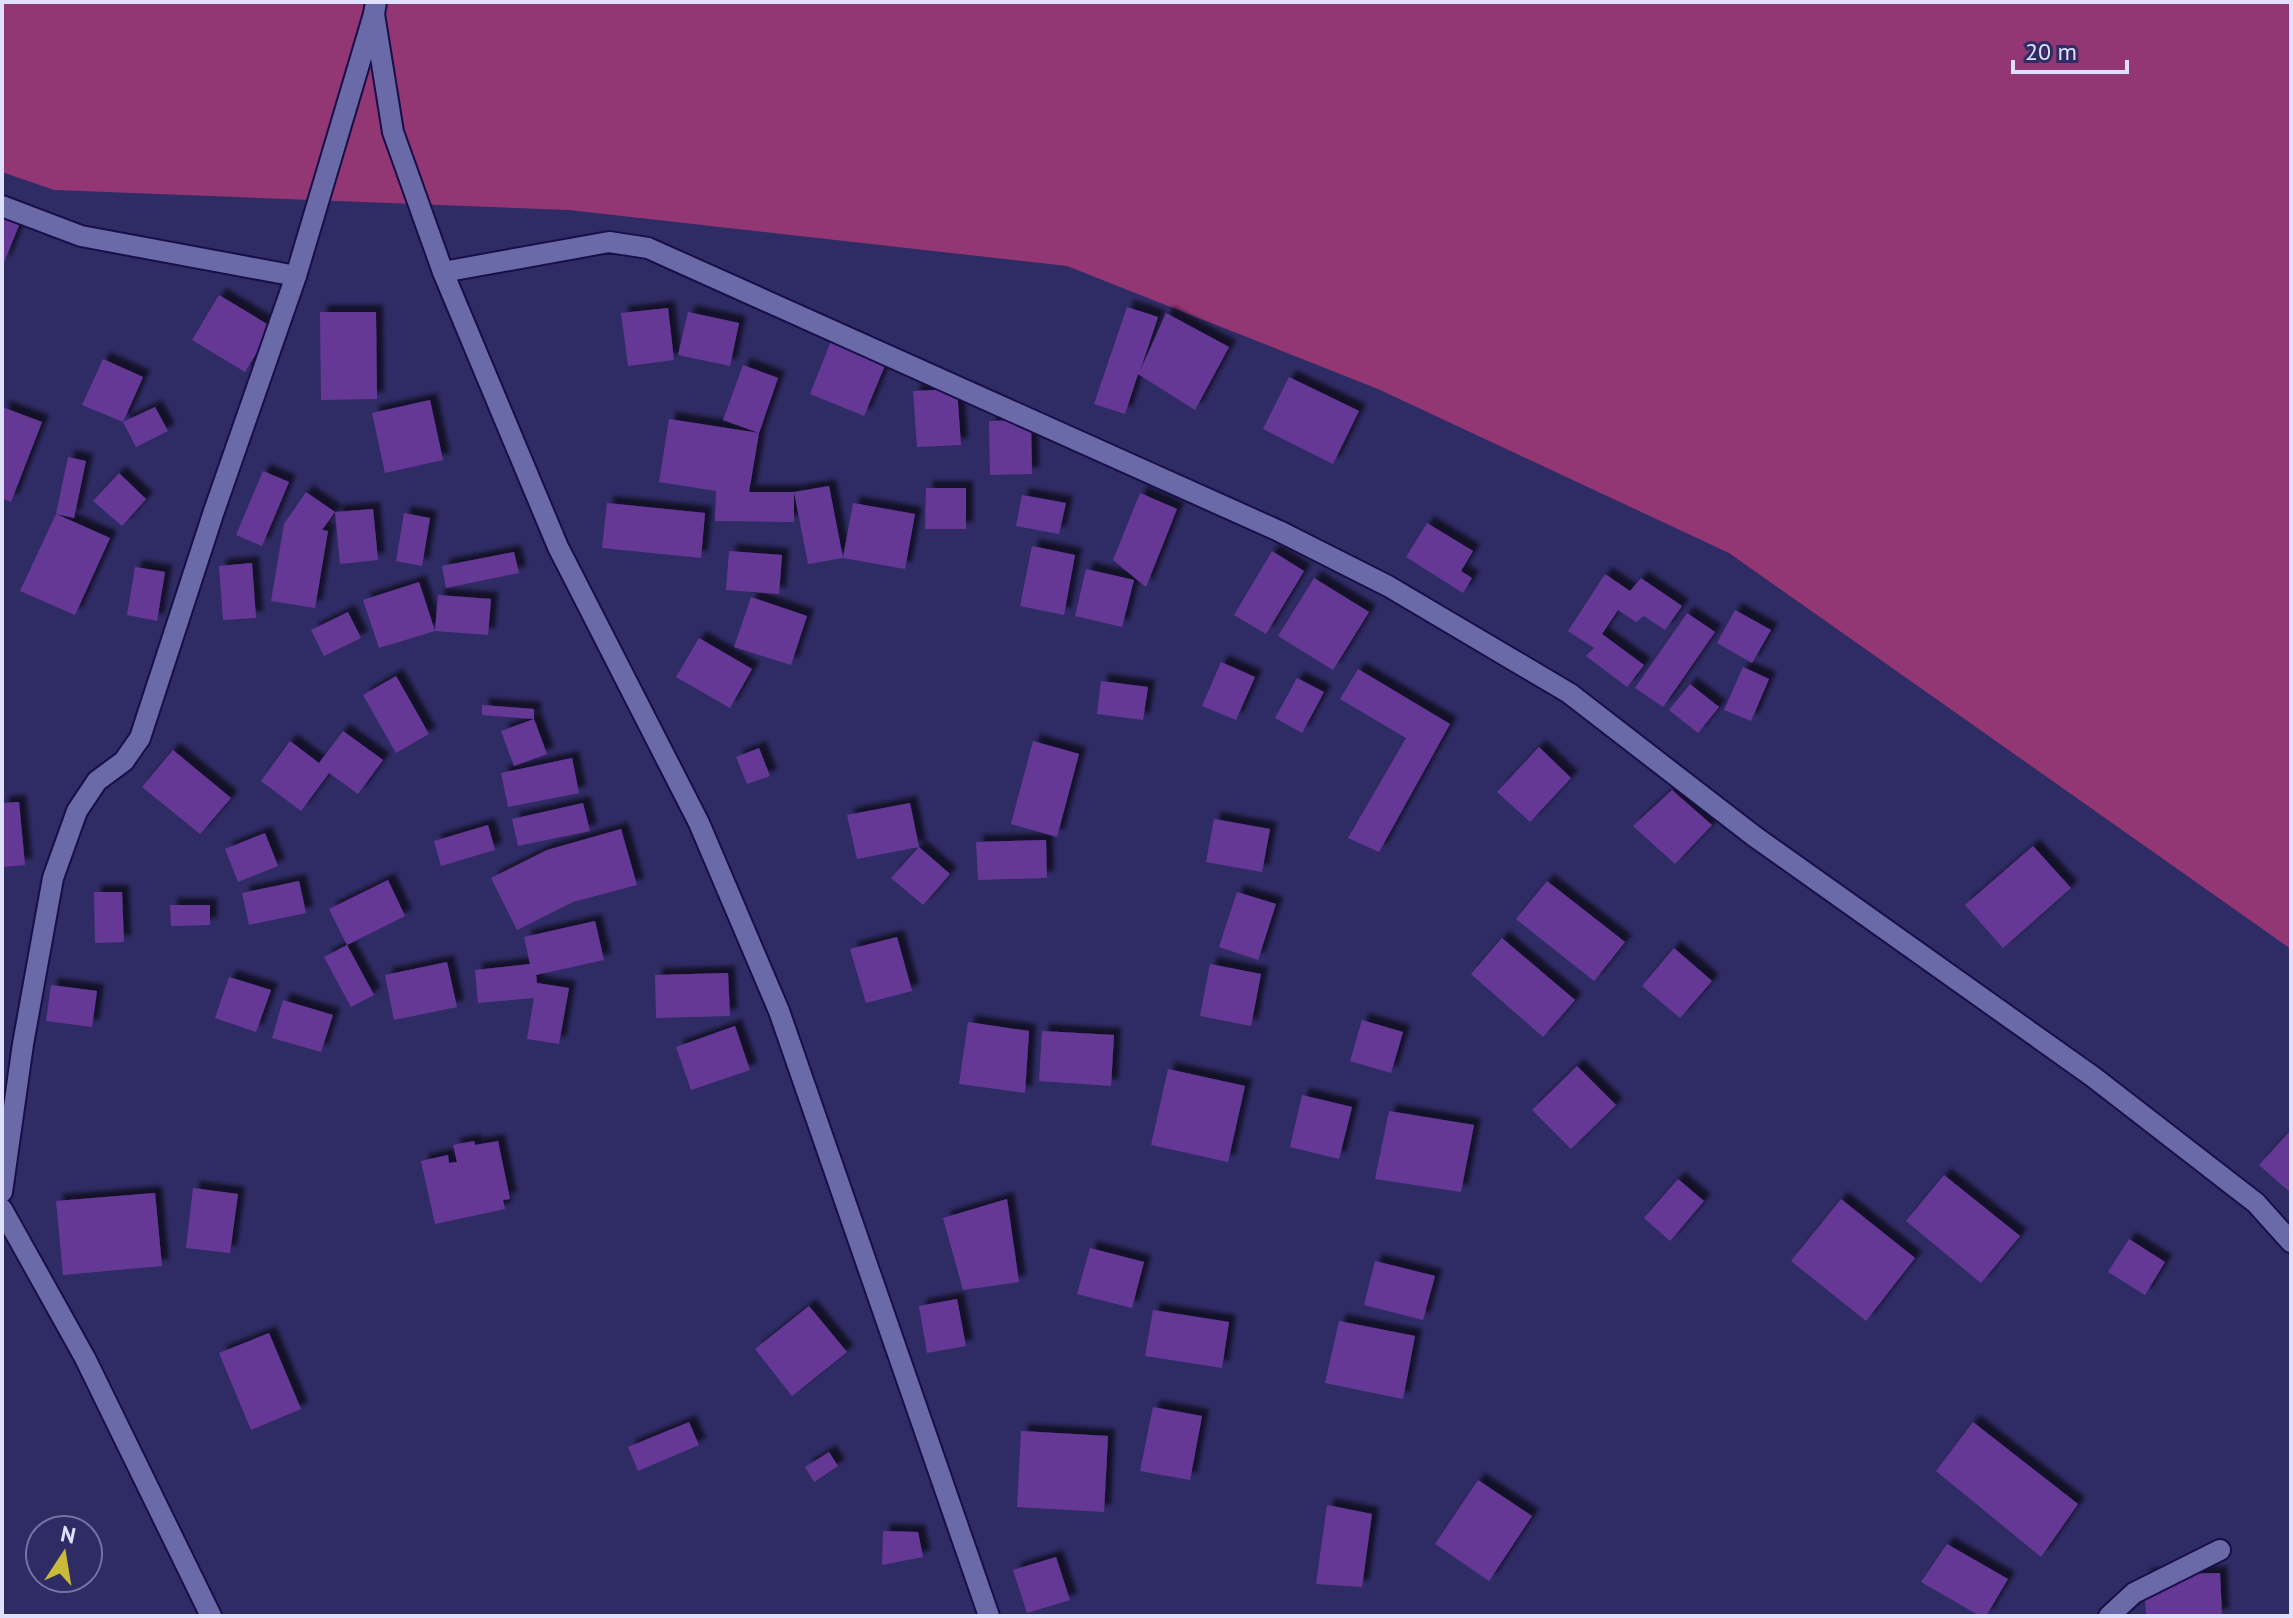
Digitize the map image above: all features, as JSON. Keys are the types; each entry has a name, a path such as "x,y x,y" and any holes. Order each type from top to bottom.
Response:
{"street":[{"path":"375,8 393,132 443,272 558,547 699,823 779,1011 989,1616"},
{"path":"2,1192 9,1101 53,878 77,811 97,781 124,761 140,738 218,499 296,276 375,8"},
{"path":"2,206 81,236 296,276"},
{"path":"443,272 609,242 648,248 1279,531 1388,586 1569,693 1754,836 2092,1076 2256,1203 2291,1242"},
{"path":"2,1209 85,1358 211,1616"},
{"path":"2109,1616 2134,1593 2220,1550"}],"shaded area":[{"path":"2,2 2291,2 2291,949 1729,553 1378,389 1067,266 569,210 54,190 2,172"}],"building":[{"path":"2,215 20,223 2,267"},
{"path":"219,295 272,327 245,372 192,340"},
{"path":"1127,307 1158,317 1140,371 1166,313 1229,347 1195,410 1138,374 1125,414 1094,404"},
{"path":"668,308 674,360 628,366 621,313"},
{"path":"320,312 376,312 377,399 321,400"},
{"path":"688,312 739,323 730,366 678,355"},
{"path":"831,341 886,363 864,416 810,394"},
{"path":"103,359 143,377 123,422 82,405"},
{"path":"743,365 778,378 759,433 723,420"},
{"path":"1289,377 1359,411 1333,464 1263,429"},
{"path":"957,389 961,445 917,447 913,391"},
{"path":"430,400 443,460 385,473 372,413"},
{"path":"2,407 42,422 11,502 2,498"},
{"path":"155,407 168,431 136,447 123,422"},
{"path":"669,419 759,433 749,492 794,492 794,522 715,521 716,491 659,482"},
{"path":"1031,420 1032,474 990,475 989,421"},
{"path":"68,457 86,461 74,518 56,514"},
{"path":"263,471 289,482 262,546 236,535"},
{"path":"119,473 146,499 122,526 93,501"},
{"path":"829,486 843,558 808,564 794,492"},
{"path":"926,488 966,488 966,529 925,529"},
{"path":"306,492 335,512 322,530 328,531 315,608 271,601 284,524"},
{"path":"1140,493 1177,509 1146,587 1113,560"},
{"path":"1022,495 1066,503 1059,534 1016,526"},
{"path":"607,503 705,513 701,558 602,548"},
{"path":"853,503 915,514 905,569 843,558"},
{"path":"373,509 378,560 340,564 335,512"},
{"path":"404,513 430,518 422,566 396,561"},
{"path":"56,514 110,538 75,615 20,591"},
{"path":"1427,523 1473,551 1461,571 1472,578 1463,593 1406,557"},
{"path":"1032,546 1075,555 1064,615 1020,606"},
{"path":"729,551 782,555 779,594 726,590"},
{"path":"1272,551 1304,571 1266,634 1234,615"},
{"path":"514,552 519,573 446,588 442,566"},
{"path":"252,563 256,618 223,620 219,566"},
{"path":"135,567 165,572 157,621 127,615"},
{"path":"1086,569 1134,580 1122,627 1075,616"},
{"path":"1605,574 1630,591 1641,578 1682,606 1665,630 1644,616 1636,622 1618,610 1602,634 1644,665 1627,687 1586,656 1594,648 1568,631"},
{"path":"1314,578 1369,612 1333,670 1278,636"},
{"path":"419,582 435,631 379,648 363,600"},
{"path":"438,595 491,599 488,635 435,631"},
{"path":"751,597 807,616 791,665 734,647"},
{"path":"1735,610 1771,630 1752,663 1717,643"},
{"path":"348,612 361,638 324,656 311,630"},
{"path":"1687,613 1715,632 1663,707 1635,688"},
{"path":"699,638 752,669 730,708 676,677"},
{"path":"1221,662 1255,677 1236,720 1202,706"},
{"path":"1743,667 1769,679 1751,721 1724,710"},
{"path":"1358,669 1450,724 1379,852 1348,838 1406,738 1340,699"},
{"path":"396,676 429,734 396,753 363,695"},
{"path":"1297,678 1324,692 1302,733 1275,718"},
{"path":"1101,681 1148,687 1143,720 1097,714"},
{"path":"1690,684 1719,707 1698,733 1669,710"},
{"path":"482,705 534,709 534,719 482,715"},
{"path":"534,719 547,754 514,766 501,731"},
{"path":"343,731 383,760 358,794 329,773 301,811 261,781 290,741 319,763"},
{"path":"1033,741 1079,754 1057,837 1011,824"},
{"path":"1539,747 1571,778 1530,822 1497,792"},
{"path":"759,748 770,776 747,784 736,757"},
{"path":"173,750 231,798 200,834 142,787"},
{"path":"572,758 579,793 508,807 501,773"},
{"path":"1672,790 1712,825 1675,864 1633,826"},
{"path":"19,802 25,865 2,867 2,803"},
{"path":"583,803 590,831 518,846 512,819"},
{"path":"910,803 919,847 857,859 847,815"},
{"path":"1214,819 1270,829 1262,872 1206,862"},
{"path":"488,825 495,850 441,866 434,841"},
{"path":"621,829 637,885 573,902 517,930 491,878 547,850"},
{"path":"265,833 278,866 238,882 225,849"},
{"path":"1046,840 1047,878 978,880 976,842"},
{"path":"2033,846 2071,888 2003,948 1965,905"},
{"path":"919,847 950,874 923,905 891,878"},
{"path":"388,880 405,916 347,945 329,909"},
{"path":"299,881 306,913 249,925 242,893"},
{"path":"1547,881 1625,942 1594,981 1516,919"},
{"path":"94,892 122,892 124,942 95,943"},
{"path":"1237,892 1276,904 1258,960 1219,947"},
{"path":"170,905 210,905 210,925 171,926"},
{"path":"595,921 604,960 536,975 537,983 569,988 559,1044 527,1039 534,998 478,1003 475,970 530,964 524,937"},
{"path":"897,937 912,991 866,1003 850,949"},
{"path":"1502,938 1575,1000 1543,1037 1471,974"},
{"path":"347,945 374,995 351,1007 324,957"},
{"path":"1674,948 1712,981 1680,1018 1642,986"},
{"path":"447,962 457,1007 394,1020 385,975"},
{"path":"1210,964 1261,974 1251,1026 1200,1016"},
{"path":"728,973 730,1016 656,1018 655,975"},
{"path":"229,977 271,990 256,1032 215,1018"},
{"path":"51,985 97,991 92,1027 46,1021"},
{"path":"283,1000 333,1015 321,1052 272,1038"},
{"path":"1362,1020 1403,1032 1391,1073 1350,1061"},
{"path":"968,1022 1029,1031 1025,1093 959,1084"},
{"path":"735,1026 750,1070 691,1090 676,1047"},
{"path":"1042,1031 1114,1035 1111,1086 1039,1081"},
{"path":"1577,1066 1616,1105 1571,1149 1532,1110"},
{"path":"1168,1069 1245,1086 1228,1162 1151,1145"},
{"path":"1302,1095 1352,1107 1339,1159 1290,1147"},
{"path":"1389,1111 1474,1125 1461,1192 1375,1179"},
{"path":"2291,1130 2291,1193 2259,1165"},
{"path":"474,1141 475,1145 498,1141 510,1199 503,1200 505,1209 435,1224 421,1161 448,1155 449,1163 457,1162 453,1145"},
{"path":"1944,1175 2020,1236 1981,1283 1906,1221"},
{"path":"1678,1179 1704,1201 1670,1241 1644,1218"},
{"path":"193,1188 238,1194 230,1253 186,1248"},
{"path":"155,1193 162,1266 63,1275 56,1201"},
{"path":"1007,1199 1019,1282 963,1290 943,1218"},
{"path":"1841,1199 1915,1258 1866,1321 1791,1261"},
{"path":"2129,1239 2165,1262 2145,1295 2108,1272"},
{"path":"1090,1248 1144,1262 1132,1308 1077,1294"},
{"path":"1375,1261 1435,1276 1423,1320 1364,1305"},
{"path":"957,1299 966,1346 927,1353 919,1306"},
{"path":"809,1306 847,1352 792,1396 755,1349"},
{"path":"1153,1310 1229,1322 1222,1368 1145,1356"},
{"path":"1339,1321 1415,1336 1403,1399 1325,1383"},
{"path":"269,1333 301,1409 251,1430 219,1353"},
{"path":"1153,1407 1202,1416 1190,1480 1140,1471"},
{"path":"689,1422 699,1445 638,1471 628,1447"},
{"path":"1973,1422 2078,1504 2041,1557 1936,1471"},
{"path":"1021,1431 1108,1436 1104,1512 1017,1507"},
{"path":"829,1452 838,1466 814,1482 805,1467"},
{"path":"1478,1480 1532,1516 1489,1581 1435,1544"},
{"path":"1327,1505 1372,1514 1362,1587 1316,1584"},
{"path":"883,1531 918,1532 923,1557 882,1565"},
{"path":"1947,1544 2008,1579 1986,1616 1980,1616 1921,1582"},
{"path":"1056,1557 1070,1600 1027,1613 1013,1570"},
{"path":"2220,1573 2222,1616 2146,1616 2144,1575"}]}
